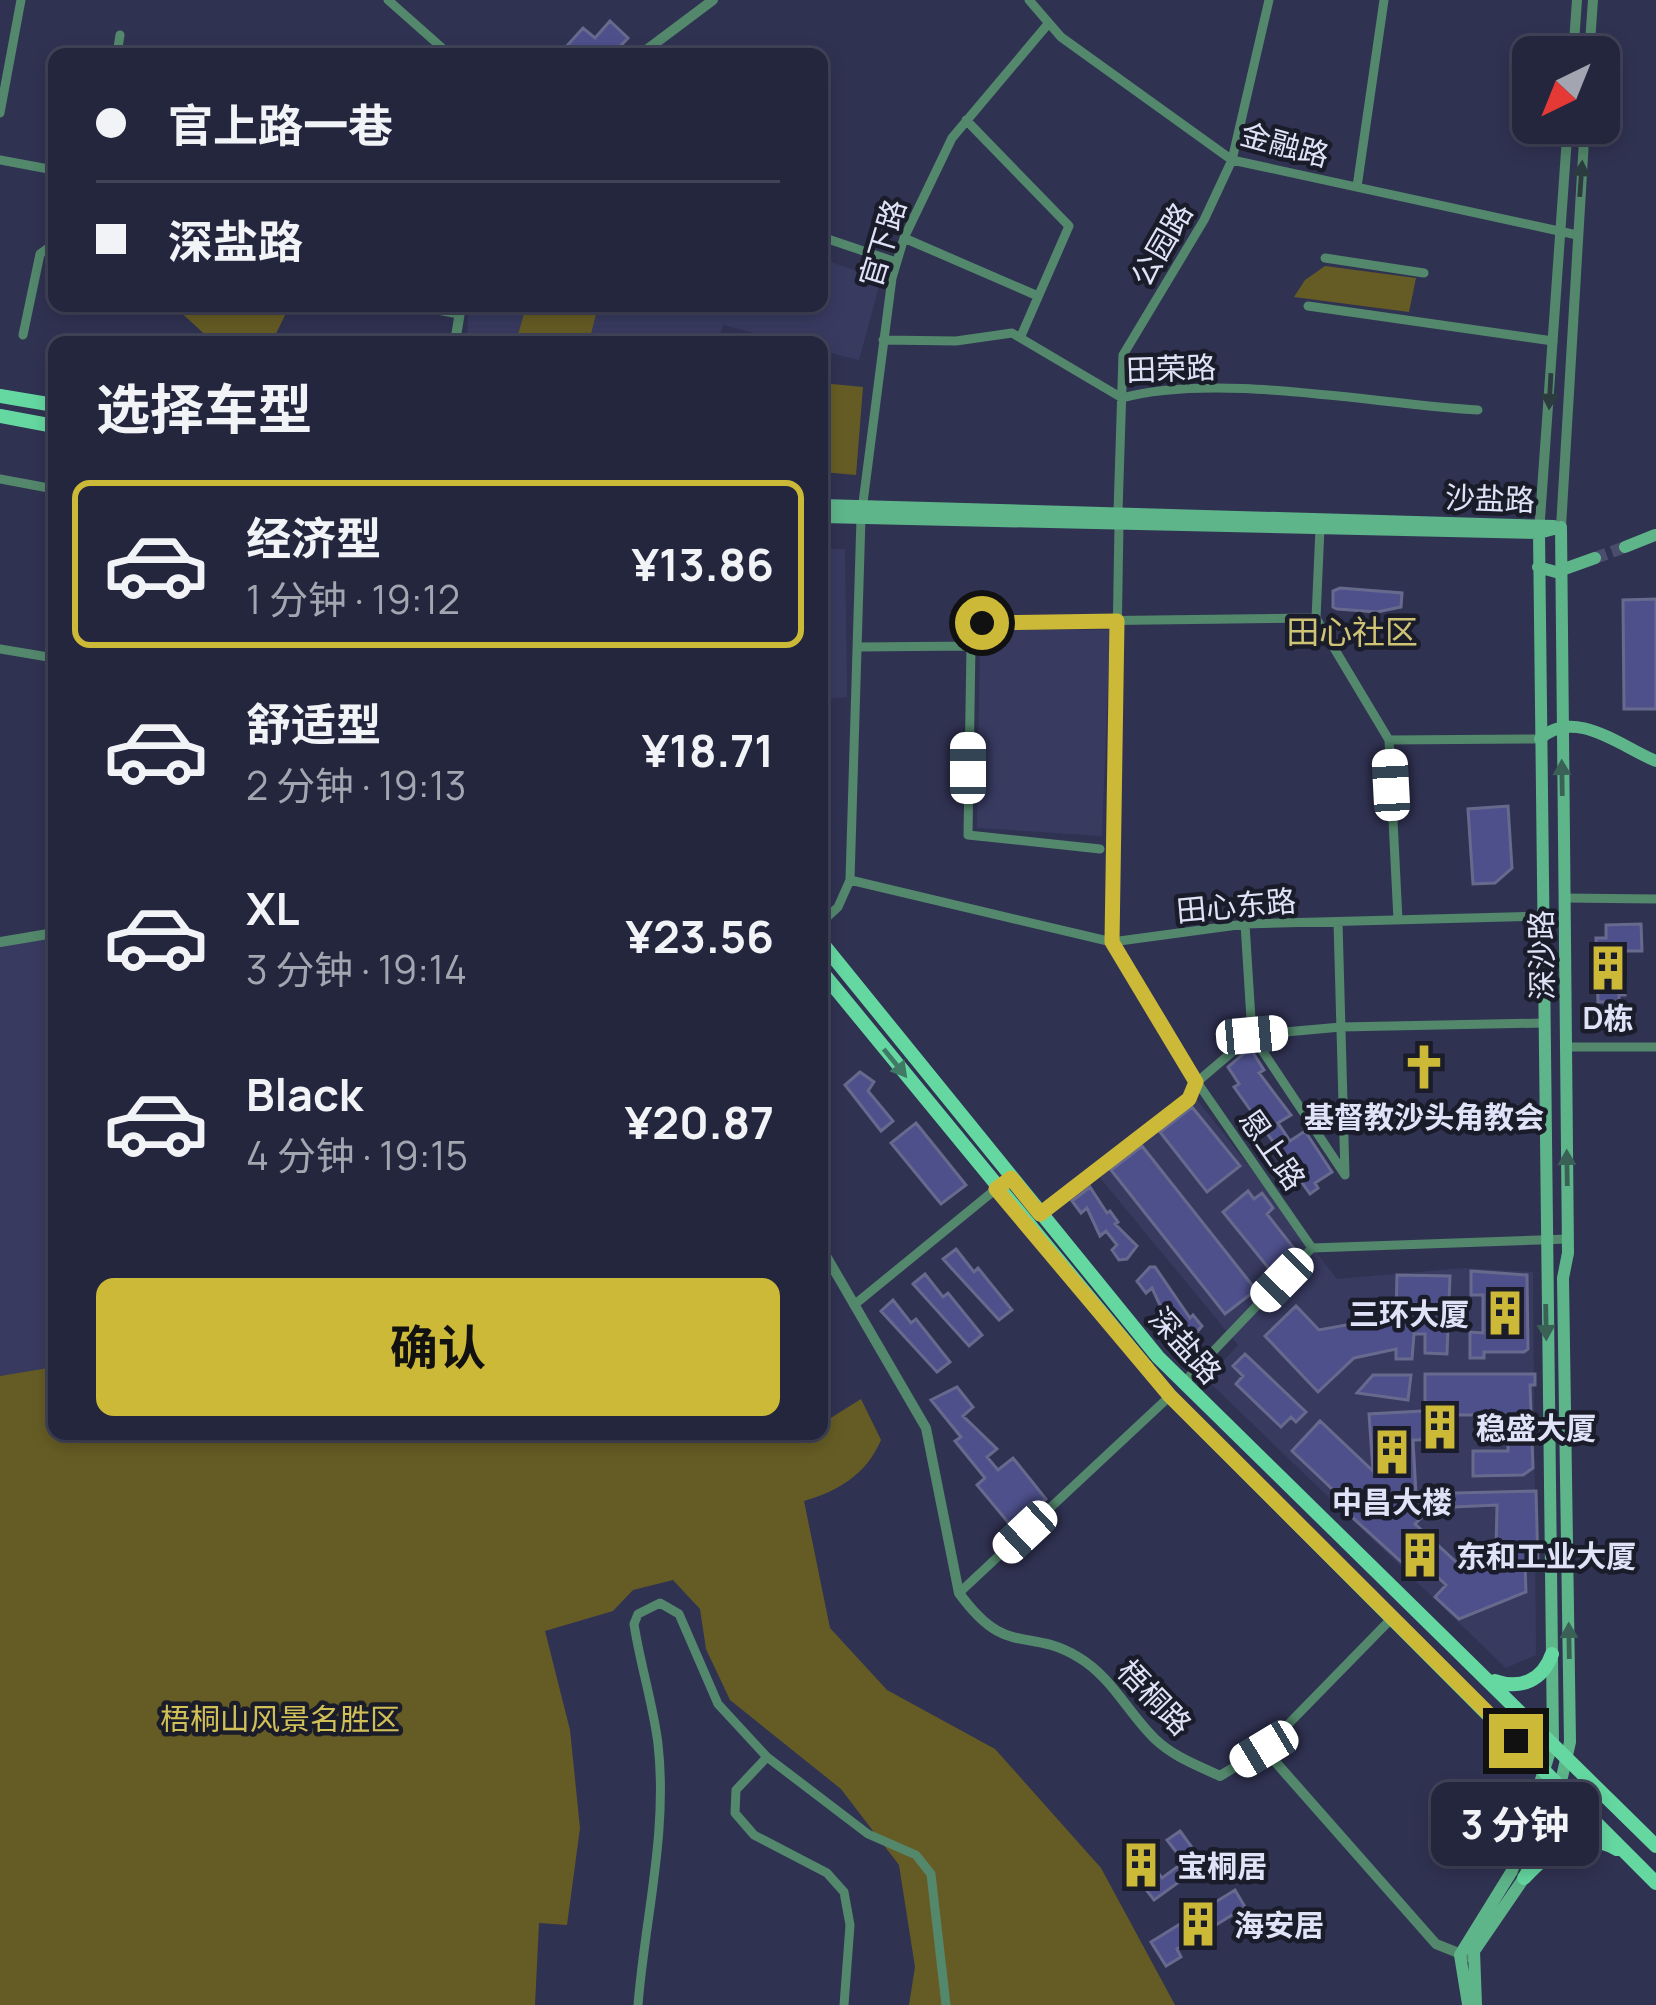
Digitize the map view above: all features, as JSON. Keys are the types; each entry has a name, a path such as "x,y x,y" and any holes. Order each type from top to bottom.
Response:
{"main road":[{"path":"0,396 48,404"},
{"path":"0,416 48,425"},
{"name":"沙盐路","path":"828,506 862,512"},
{"name":"沙盐路","path":"828,516 862,512 1539,528"},
{"name":"沙盐路","path":"1119,518 1320,528 1561,527"},
{"name":"深沙路","path":"1466,1957 1524,1878 1569,1758 1561,527"},
{"name":"深沙路","path":"1466,1957 1505,1884 1547,1772 1553,1742 1539,528"},
{"path":"1625,547 1655,535"},
{"path":"1538,567 1560,570 1595,558"},
{"path":"1540,739 1562,729 1602,731 1656,760"},
{"name":"深盐路","path":"828,951 1183,1383 1656,1846"},
{"name":"深盐路","path":"828,979 1170,1396 1656,1883"},
{"path":"996,1189 1011,1178"},
{"path":"1485,1674 1507,1685 1530,1682 1543,1672 1552,1654"},
{"path":"1524,1878 1546,1855 1576,1840 1602,1841 1629,1856"},
{"path":"1466,1957 1472,2005"}],"street":[{"path":"0,113 21,0"},
{"path":"388,0 442,48"},
{"path":"649,48 713,0"},
{"name":"金融路","path":"1029,0 1048,24 1232,160 1577,235"},
{"name":"公园路","path":"1119,518 1123,356 1204,220 1232,160 1269,0"},
{"path":"1357,187 1384,0"},
{"path":"1574,36 1577,0"},
{"path":"1590,36 1593,0"},
{"name":"官下路","path":"850,880 862,512 896,262 940,158 966,120 1048,24"},
{"path":"118,48 120,34"},
{"path":"883,340 956,341 1001,332 1021,336 1069,226 966,120"},
{"name":"深沙路","path":"1539,528 1566,144"},
{"name":"深沙路","path":"1561,527 1584,144"},
{"path":"0,160 48,169"},
{"path":"904,238 1039,296"},
{"path":"828,239 896,262"},
{"path":"23,335 40,254 48,248"},
{"path":"1325,258 1424,273"},
{"path":"1308,306 1553,341"},
{"name":"田荣路","path":"1021,336 1122,398 1156,388 1232,390 1478,410"},
{"path":"0,478 48,488"},
{"path":"1112,942 1119,518"},
{"path":"1320,528 1316,618 1389,740 1398,920"},
{"path":"1100,849 968,835 971,646 982,623 1316,618"},
{"path":"857,647 971,646"},
{"path":"0,649 48,657"},
{"path":"1389,740 1540,739"},
{"path":"828,916 838,907 850,880"},
{"name":"田心东路","path":"850,880 1112,942 1245,924 1542,916"},
{"path":"1564,898 1656,899"},
{"path":"1245,924 1252,1035 1345,1175 1338,922"},
{"path":"0,942 48,934"},
{"name":"恩上路","path":"1112,942 1196,1082 1312,1248"},
{"path":"1040,1214 1189,1099 1196,1082 1252,1035 1341,1027 1543,1023"},
{"path":"1566,1047 1656,1047"},
{"path":"854,1305 996,1189"},
{"path":"1183,1383 1312,1248 1568,1240"},
{"path":"828,1260 926,1428 959,1593"},
{"path":"959,1593 1170,1396"},
{"name":"梧桐路","path":"959,1593 1002,1636 1059,1648 1094,1668 1174,1755 1220,1776 1264,1749"},
{"path":"638,2005 656,1886 660,1775 658,1742 634,1624 638,1614 661,1604 679,1614 718,1704 767,1757 868,1834 916,1855 925,1864 931,1874 946,2005"},
{"path":"1393,1617 1264,1749 1436,1944 1466,1957"},
{"path":"767,1757 736,1790 735,1814 754,1835 826,1873 844,1892 850,1925 844,2005"}],"shaded area":[{"path":"828,261 881,279 859,360 828,352 828,336 765,336 723,325 720,336 467,336 471,312 828,312"},
{"path":"828,549 845,549 847,697 828,699"},
{"path":"990,630 1110,630 1102,836 977,828 980,641"},
{"path":"48,935 48,1368 0,1376 0,944"},
{"path":"1195,1097 1337,1279 1463,1268 1533,1272 1536,1655 1506,1668 1206,1379 1238,1345 1097,1174"}],"green space":[{"path":"1325,266 1416,278 1409,312 1294,297 1305,280"},
{"path":"180,312 287,312 275,336 206,336"},
{"path":"524,312 596,312 590,336 518,336"},
{"path":"828,384 863,387 856,475 828,473"},
{"name":"梧桐山风景名胜区","path":"48,1368 48,1440 828,1440 828,1418 861,1399 881,1440 875,1452 850,1480 804,1501 830,1628 887,1690 995,1749 1101,1868 1175,2005 909,2005 915,1967 899,1865 841,1789 730,1700 706,1649 700,1609 673,1580 633,1590 613,1611 545,1631 570,1730 580,1828 567,1925 539,1923 535,2005 0,2005 0,1376"}],"building":[{"path":"610,21 628,38 619,48 565,48 583,28 595,38"},
{"path":"1333,591 1402,593 1401,607 1377,612 1337,609"},
{"path":"1656,599 1656,709 1624,709 1623,600"},
{"path":"1508,806 1512,868 1495,883 1473,884 1468,809"},
{"name":"D栋","path":"1641,924 1642,951 1617,951 1618,985 1625,985 1625,995 1619,995 1619,1002 1598,1002 1596,938 1606,938 1606,925"},
{"path":"1250,1048 1264,1070 1259,1073 1291,1115 1278,1123 1290,1141 1305,1131 1332,1172 1315,1183 1318,1188 1310,1194 1234,1087 1239,1084 1228,1067"},
{"path":"860,1072 874,1082 868,1091 893,1121 881,1131 845,1085"},
{"path":"1192,1107 1240,1166 1207,1192 1160,1132"},
{"path":"916,1123 966,1185 941,1204 891,1143"},
{"path":"1142,1146 1256,1290 1225,1314 1111,1170"},
{"path":"1090,1187 1137,1246 1127,1259 1119,1260 1112,1250 1117,1245 1106,1231 1100,1236 1087,1208 1081,1213 1072,1201"},
{"path":"1248,1191 1254,1199 1262,1193 1273,1208 1267,1214 1296,1251 1271,1271 1223,1212"},
{"path":"956,1249 1012,1310 999,1320 943,1259"},
{"path":"1155,1267 1190,1318 1193,1315 1202,1326 1192,1338 1184,1340 1176,1329 1182,1325 1171,1311 1165,1316 1152,1288 1146,1293 1137,1281"},
{"name":"三环大厦","path":"1471,1271 1527,1275 1528,1349 1524,1352 1484,1352 1484,1358 1470,1358 1470,1332 1483,1333 1483,1295 1471,1295"},
{"path":"925,1274 943,1297 948,1293 982,1335 969,1346 913,1284"},
{"path":"1397,1275 1450,1276 1447,1354 1425,1353 1425,1334 1414,1334 1412,1359 1396,1359 1396,1349 1354,1358 1318,1392 1265,1336 1296,1306 1319,1330 1396,1316"},
{"path":"893,1300 911,1323 916,1319 950,1362 937,1372 881,1311"},
{"path":"1245,1354 1306,1412 1296,1422 1291,1417 1281,1427 1236,1384 1243,1376 1233,1366"},
{"path":"1425,1374 1535,1374 1535,1385 1530,1385 1533,1468 1523,1475 1473,1476 1473,1451 1508,1451 1508,1415 1455,1415 1455,1439 1413,1440 1416,1494 1536,1491 1538,1564 1525,1565 1526,1592 1459,1619 1435,1597 1446,1585 1428,1568 1419,1578 1341,1507 1349,1505 1292,1451 1320,1421 1373,1471 1369,1414 1441,1410 1441,1405 1425,1402","holes":["1497,1505 1496,1549 1491,1549 1491,1561 1467,1572 1415,1524 1431,1508"]},
{"path":"1373,1375 1411,1375 1408,1400 1357,1393"},
{"path":"957,1387 973,1407 963,1416 997,1449 987,1457 998,1470 1013,1458 1046,1499 1012,1527 977,1485 985,1478 955,1441 961,1437 931,1400"},
{"name":"宝桐居","path":"1180,1831 1204,1864 1154,1900 1128,1866 1145,1854 1162,1878 1184,1862 1167,1840"},
{"name":"海安居","path":"1235,1890 1245,1907 1177,1949 1181,1957 1166,1966 1151,1942"}],"tunnel":[{"path":"1595,558 1625,547"}],"place":[{"name":"D栋","path":"1608,968"},
{"name":"基督教沙头角教会","path":"1424,1067"},
{"name":"三环大厦","path":"1505,1313"},
{"name":"稳盛大厦","path":"1440,1427"},
{"name":"中昌大楼","path":"1392,1452"},
{"name":"东和工业大厦","path":"1420,1555"},
{"name":"宝桐居","path":"1141,1865"},
{"name":"海安居","path":"1198,1924"}],"district":[{"name":"田心社区","path":"1352,631"}],"route":[{"path":"982,623 1117,621 1112,942 1196,1082 1189,1099 1040,1214 1011,1178 996,1189 1170,1396 1516,1741"}]}
